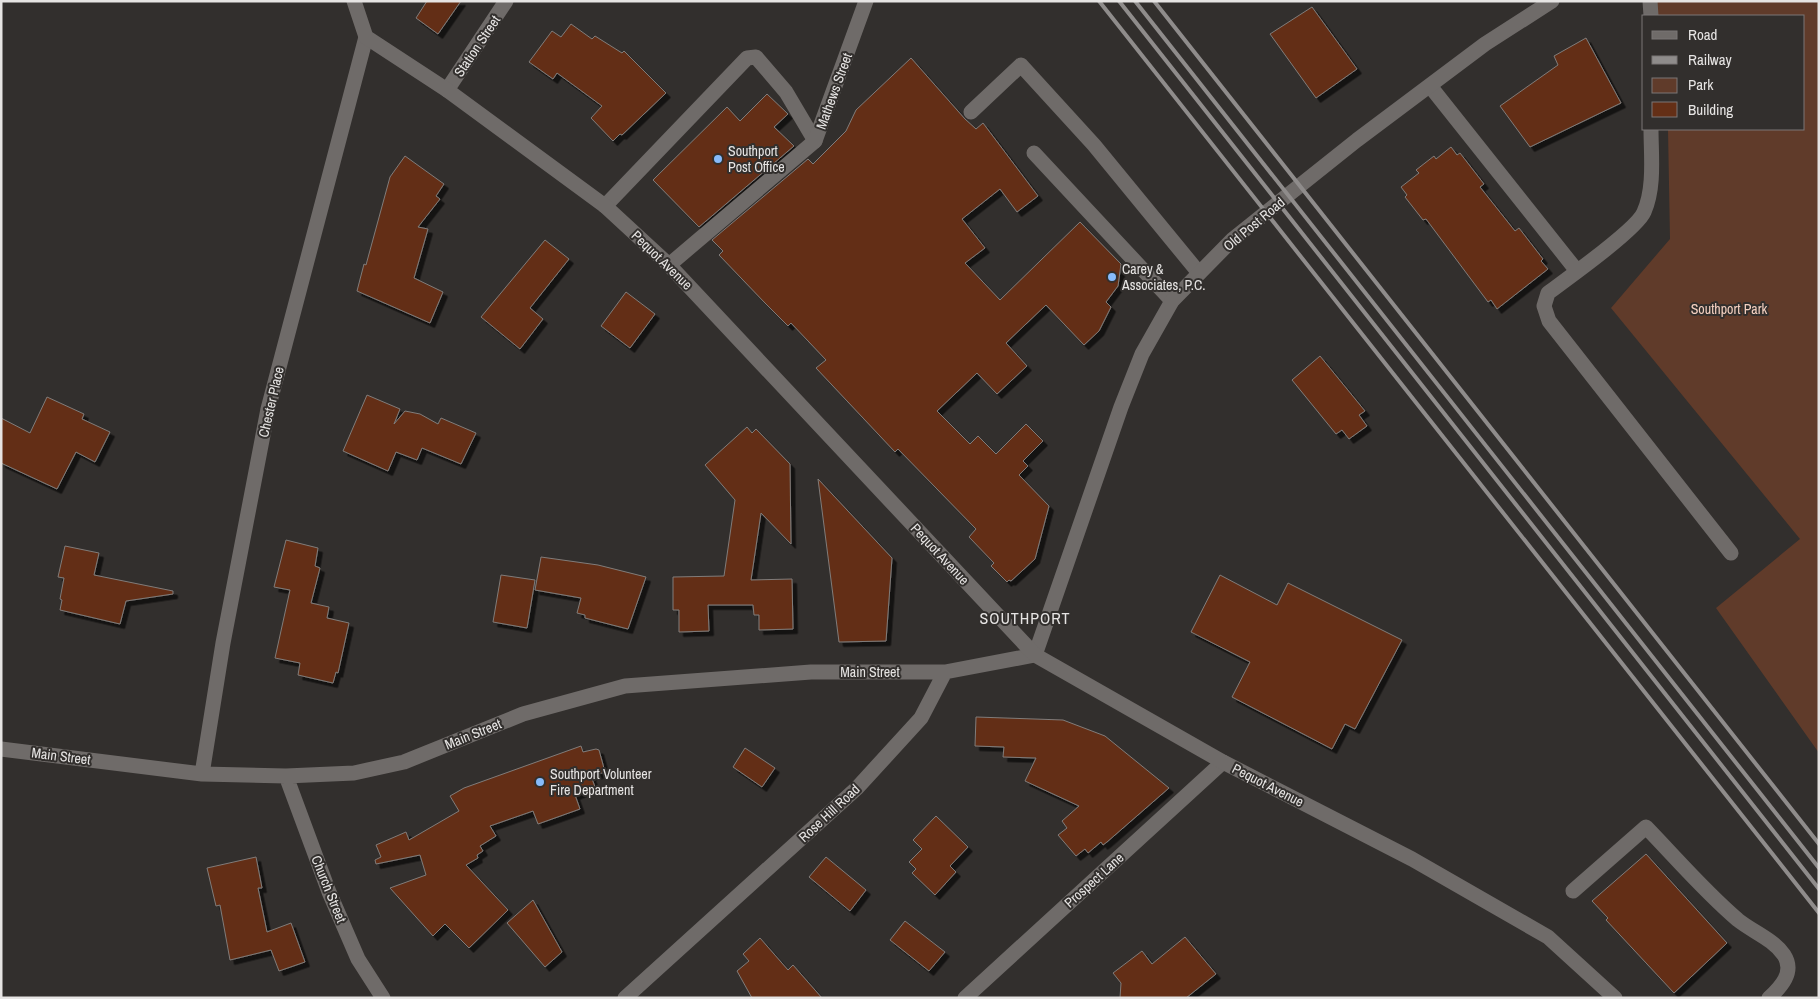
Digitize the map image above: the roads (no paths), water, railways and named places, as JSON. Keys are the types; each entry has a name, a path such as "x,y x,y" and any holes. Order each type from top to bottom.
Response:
{"street":[{"path":"354,1 366,37"},
{"name":"Station Street","path":"447,90 506,1"},
{"name":"Mathews Street","path":"669,265 816,141 866,1"},
{"name":"Old Post Road","path":"1035,655 1131,380 1142,354 1172,301 1233,239 1485,44 1552,1"},
{"path":"1650,1 1651,15"},
{"name":"Pequot Avenue","path":"366,37 447,90 605,206 669,265 1035,655 1223,762 1412,859 1548,937 1615,998"},
{"name":"Chester Place","path":"202,774 222,643 268,409 366,37"},
{"path":"605,206 747,58 756,57 786,92 816,141"},
{"path":"971,112 1021,65 1094,145 1199,273"},
{"path":"1430,86 1577,271"},
{"path":"1651,130 1651,186 1644,214 1626,232 1548,294 1544,306 1549,321 1731,553"},
{"path":"1034,153 1172,301"},
{"path":"945,672 1035,655"},
{"name":"Main Street","path":"1,749 202,774 286,776 354,773 404,762 523,714 625,686 811,672 945,672"},
{"name":"Rose Hill Road","path":"625,998 857,788 921,718 945,672"},
{"name":"Prospect Lane","path":"965,998 1223,762"},
{"name":"Church Street","path":"286,776 329,892 358,959 383,998"},
{"path":"1573,891 1646,827 1739,920 1766,938 1784,956 1788,970 1784,984 1769,998"}],"railway":[{"path":"1099,1 1819,913"},
{"path":"1119,1 1819,889"},
{"path":"1135,1 1819,868"},
{"path":"1154,1 1819,844"}],"place":[{"name":"Southport Post Office","path":"718,159"},
{"name":"Carey & Associates, P.C.","path":"1112,277"},
{"name":"Southport Volunteer Fire Department","path":"540,782"}],"district":[{"name":"SOUTHPORT","path":"1025,618"}],"park label":[{"name":"Southport Park","path":"1729,309"}]}
